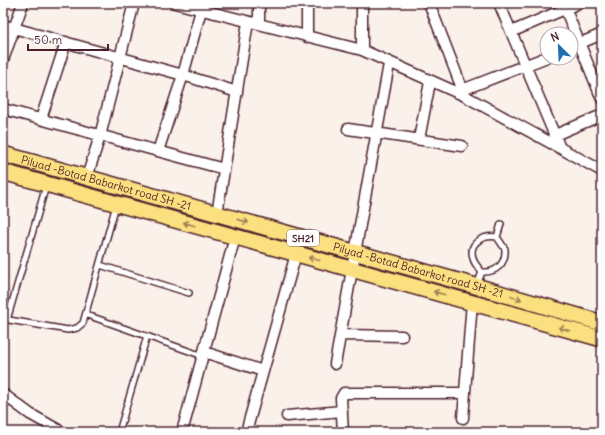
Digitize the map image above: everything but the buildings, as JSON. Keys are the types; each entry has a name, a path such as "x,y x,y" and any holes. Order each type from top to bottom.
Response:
{"main road":[{"name":"Pilyad -Botad Babarkot road SH -21","path":"3,154 356,252 602,323"},
{"name":"Pilyad -Botad Babarkot road SH -21","path":"3,172 602,339"}],"street":[{"path":"3,60 23,3"},
{"path":"87,177 100,136 134,3"},
{"path":"175,3 207,8 248,22 362,50 430,82 463,93 602,171"},
{"path":"259,3 259,24"},
{"path":"307,3 307,37"},
{"path":"362,3 362,50"},
{"path":"429,3 463,93"},
{"path":"499,3 524,67 560,148"},
{"path":"511,32 564,6 579,3"},
{"path":"564,6 570,26"},
{"path":"158,151 207,8"},
{"path":"217,214 248,22"},
{"path":"3,25 183,75 237,92"},
{"path":"579,43 602,34"},
{"path":"41,119 66,42"},
{"path":"579,52 600,86 602,99"},
{"path":"463,93 539,60"},
{"path":"335,364 389,64"},
{"path":"419,139 430,82"},
{"path":"3,109 224,169"},
{"path":"555,135 602,115"},
{"path":"348,129 377,132 462,146"},
{"path":"182,432 235,237"},
{"path":"246,432 296,254"},
{"path":"463,418 472,302"},
{"path":"341,335 402,336"},
{"path":"204,354 263,371"},
{"path":"343,432 340,398 344,393 465,392"},
{"path":"3,394 30,414 62,432"},
{"path":"286,416 342,411"}],"lane":[{"path":"46,184 5,319 68,330 77,328 83,323 87,315 116,204"},
{"path":"497,237 502,224"},
{"path":"482,272 494,271 503,262 505,249 497,237"},
{"path":"482,272 473,260 472,251 475,244 481,238 497,237"},
{"path":"100,264 190,293"},
{"path":"476,286 482,272"},
{"path":"87,315 204,354"},
{"path":"119,432 147,336"}]}
